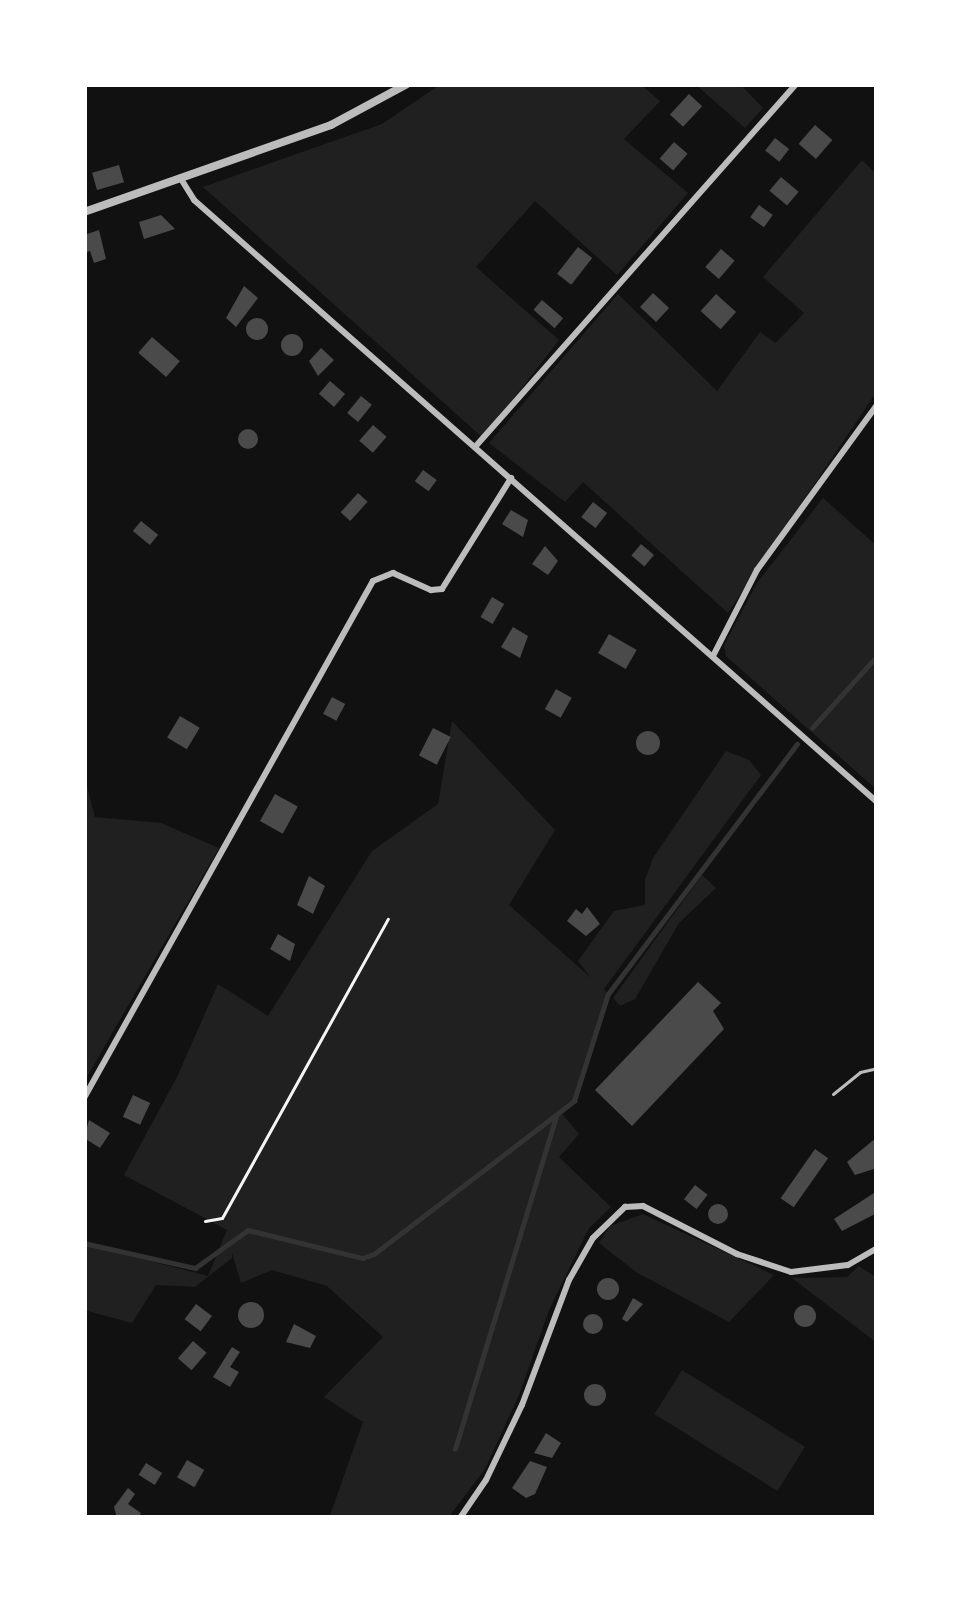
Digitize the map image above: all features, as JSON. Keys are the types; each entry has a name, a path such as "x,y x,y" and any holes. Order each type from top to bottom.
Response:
{"street":[{"path":"84,212 331,125 407,84"},
{"path":"475,446 796,84"},
{"path":"181,179 194,200 877,802"},
{"path":"712,656 757,570 877,405"},
{"path":"84,1098 374,581 392,573 431,590 442,589 511,478"},
{"path":"460,1518 486,1480 522,1405 569,1280 593,1238 625,1207 643,1206 737,1254 791,1272 848,1265 877,1247"}],"lane":[{"path":"832,1094 860,1072 877,1068"}],"path":[{"path":"205,1221 222,1218 388,919"}],"shaded area":[{"path":"441,84 640,84 660,101 624,139 688,193 617,275 535,201 476,267 559,340 483,438 203,187 382,124"},
{"path":"695,84 740,84 763,108 745,128"},
{"path":"862,160 877,175 877,391 728,613 583,482 565,502 489,443 618,294 717,391 760,332 776,343 804,313 763,277"},
{"path":"823,498 877,546 877,790 726,656 724,645 757,583"},
{"path":"452,721 555,830 509,905 591,978 578,961 614,911 645,905 645,880 653,858 726,751 749,760 761,775 604,989 608,994 574,1101 561,1112 579,1134 559,1157 611,1207 589,1228 549,1310 519,1395 485,1469 448,1518 329,1518 363,1422 324,1397 383,1337 327,1286 272,1270 241,1283 232,1253 232,1258 195,1287 156,1285 132,1323 84,1310 84,1244 208,1276 227,1230 124,1175 177,1077 218,984 268,1016 372,851 438,804"},
{"path":"84,775 95,817 161,823 219,848 84,1082"},
{"path":"702,875 716,888 679,923 635,999 620,1006 613,998"},
{"path":"643,1214 774,1275 729,1322 636,1272 599,1243 610,1226"},
{"path":"859,1266 877,1278 877,1343 792,1278 847,1277"},
{"path":"682,1370 805,1447 777,1491 654,1414"}],"building":[{"path":"689,94 702,106 683,127 670,114"},
{"path":"815,125 832,140 816,159 799,144"},
{"path":"775,138 789,149 779,162 765,151"},
{"path":"674,142 688,154 673,170 660,159"},
{"path":"119,165 124,182 97,190 92,173"},
{"path":"781,177 799,192 787,206 769,191"},
{"path":"759,205 773,215 764,227 750,217"},
{"path":"161,215 175,229 144,239 139,222"},
{"path":"99,230 106,259 94,263 90,251 84,253 84,235"},
{"path":"578,247 592,258 571,285 557,274"},
{"path":"721,249 735,261 719,279 705,267"},
{"path":"244,286 258,298 236,327 226,318"},
{"path":"653,293 669,308 656,322 640,307"},
{"path":"716,294 736,312 721,329 701,311"},
{"path":"542,300 563,318 555,328 533,310"},
{"path":"257,318 268,329 257,340 246,329"},
{"path":"292,334 303,345 292,356 281,345"},
{"path":"152,337 180,361 166,377 138,353"},
{"path":"321,348 334,360 318,376 309,361"},
{"path":"330,381 345,394 334,407 319,394"},
{"path":"361,396 372,405 358,422 347,413"},
{"path":"373,425 387,437 373,453 359,441"},
{"path":"248,429 258,439 248,449 238,439"},
{"path":"423,470 437,480 429,491 415,481"},
{"path":"358,493 368,502 350,521 341,512"},
{"path":"593,502 607,513 595,528 581,517"},
{"path":"511,510 528,520 523,537 502,524"},
{"path":"141,521 158,535 150,545 133,531"},
{"path":"641,544 654,555 644,566 631,555"},
{"path":"545,546 558,561 548,575 532,564"},
{"path":"492,597 504,604 493,624 480,617"},
{"path":"513,627 528,636 520,658 501,647"},
{"path":"609,634 637,650 626,669 598,653"},
{"path":"556,689 572,698 561,718 545,709"},
{"path":"332,697 345,704 336,721 323,714"},
{"path":"180,716 200,728 187,749 167,737"},
{"path":"433,728 451,737 437,765 419,756"},
{"path":"648,731 660,743 648,755 636,743"},
{"path":"275,794 298,807 283,834 260,821"},
{"path":"309,876 325,886 313,914 297,905"},
{"path":"587,907 600,924 586,936 567,921 576,909 582,914"},
{"path":"278,934 295,944 290,961 270,949"},
{"path":"698,982 721,1003 713,1011 724,1029 632,1126 595,1090"},
{"path":"133,1095 150,1103 140,1125 123,1117"},
{"path":"89,1120 110,1133 100,1148 84,1138"},
{"path":"877,1137 877,1168 855,1175 847,1162"},
{"path":"815,1149 828,1158 794,1207 781,1198"},
{"path":"695,1185 708,1195 697,1209 684,1199"},
{"path":"877,1191 877,1213 842,1231 834,1219"},
{"path":"718,1204 728,1214 718,1224 708,1214"},
{"path":"608,1278 619,1289 608,1300 597,1289"},
{"path":"633,1298 643,1304 627,1322 622,1319"},
{"path":"251,1302 264,1315 251,1328 238,1315"},
{"path":"196,1304 212,1316 201,1331 185,1319"},
{"path":"805,1305 816,1316 805,1327 794,1316"},
{"path":"593,1314 603,1324 593,1334 583,1324"},
{"path":"294,1324 316,1336 310,1348 286,1342"},
{"path":"193,1341 207,1353 191,1370 178,1358"},
{"path":"232,1347 240,1352 230,1367 239,1372 230,1387 213,1377"},
{"path":"595,1384 606,1395 595,1406 584,1395"},
{"path":"546,1433 561,1443 552,1458 534,1453"},
{"path":"187,1460 204,1470 194,1487 177,1477"},
{"path":"530,1461 547,1467 535,1494 526,1498 512,1488"},
{"path":"146,1463 162,1473 155,1485 139,1475"},
{"path":"128,1488 135,1494 128,1504 141,1513 138,1518 117,1518 114,1507"}],"waterway":[{"path":"812,728 877,656"},
{"path":"84,1243 195,1268 248,1230 363,1258 374,1254 574,1101 608,994 797,744"},
{"path":"455,1449 556,1116"}]}
